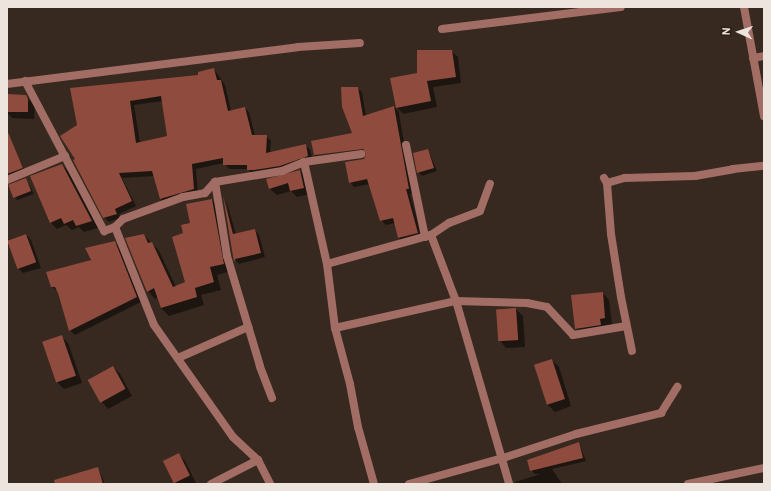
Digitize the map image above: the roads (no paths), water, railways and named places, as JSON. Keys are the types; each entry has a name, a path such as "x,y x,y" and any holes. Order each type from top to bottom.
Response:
{"street":[{"path":"442,29 622,7"},
{"path":"744,7 752,58 764,116"},
{"path":"7,84 298,47 360,43"},
{"path":"752,58 764,56"},
{"path":"25,81 104,231 115,227 123,218 183,197 205,192 215,182 282,171 304,162 361,154"},
{"path":"406,145 428,236 456,301 503,458 509,484"},
{"path":"7,180 65,156"},
{"path":"304,162 327,264 335,328 350,384 358,427 374,484"},
{"path":"632,351 626,326 611,234 606,181 625,178 695,176 733,169 764,166"},
{"path":"215,182 228,256 248,327 272,398"},
{"path":"327,264 428,236 449,223 480,211 490,184"},
{"path":"115,227 154,325 233,437 258,460 270,484"},
{"path":"335,328 456,301 527,302 547,307 573,335 626,326"},
{"path":"178,358 248,327"},
{"path":"409,484 503,458 576,434 661,413 677,387"},
{"path":"211,484 258,460"},
{"path":"688,484 764,468"}]}
